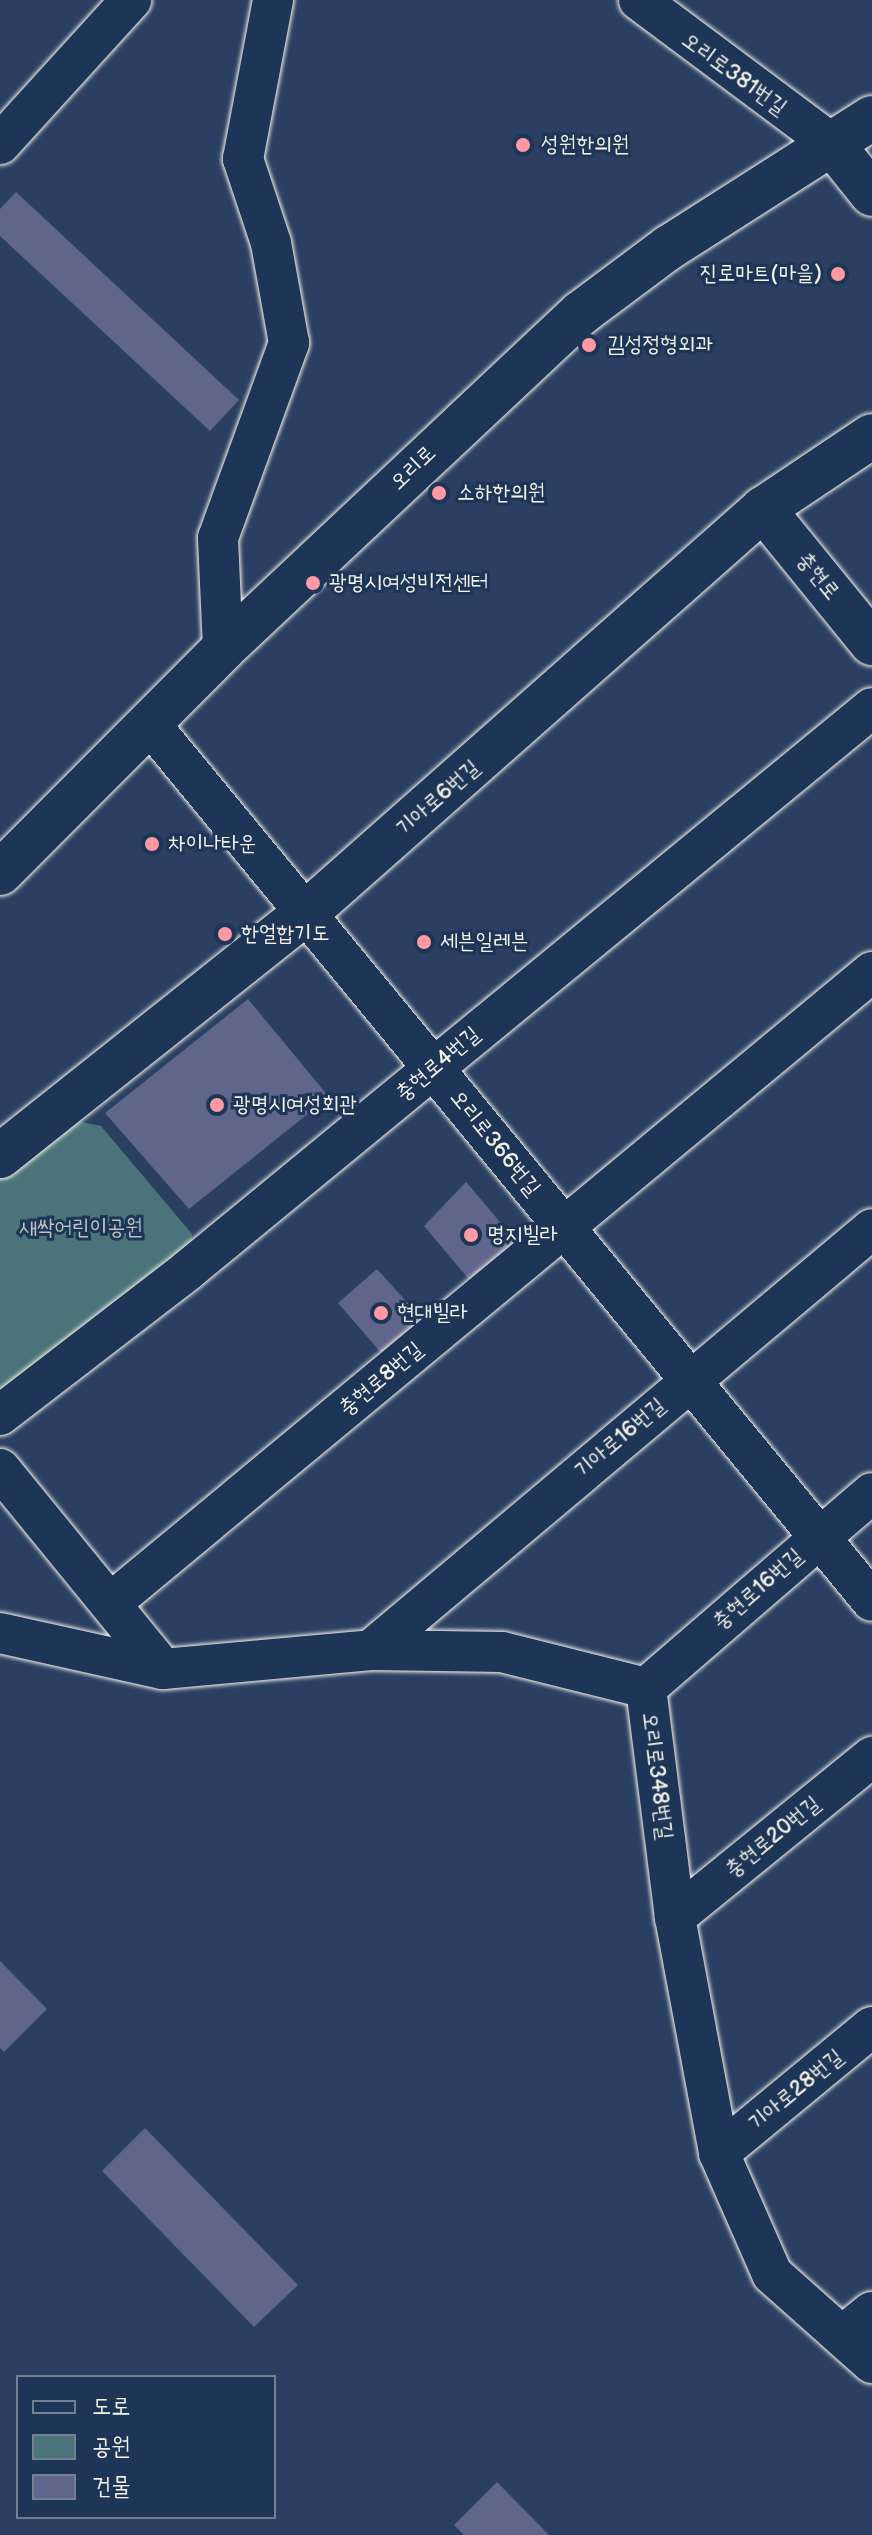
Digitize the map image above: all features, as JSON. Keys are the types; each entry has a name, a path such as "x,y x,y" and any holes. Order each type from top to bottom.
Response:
{"street":[{"path":"0,144 131,0"},
{"path":"223,649 218,538 289,343 271,243 243,159 273,0"},
{"name":"오리로381번길","path":"639,0 832,144"},
{"name":"오리로","path":"0,873 223,649 581,313 668,248 872,118"},
{"path":"832,144 872,194"},
{"name":"기아로6번길","path":"0,1156 306,913 763,509 872,436"},
{"name":"충현로","path":"763,509 872,643"},
{"name":"충현로4번길","path":"0,1415 434,1069 599,926 872,708"},
{"name":"오리로366번길","path":"149,723 872,1601"},
{"name":"충현로8번길","path":"112,1602 872,972"},
{"name":"기아로16번길","path":"371,1650 872,1229"},
{"path":"0,1469 112,1602 163,1669"},
{"name":"충현로16번길","path":"646,1688 872,1493"},
{"name":"오리로348번길","path":"0,1633 163,1669 371,1650 502,1652 646,1688 675,1917 719,2153 772,2274 857,2324 872,2363"},
{"name":"충현로20번길","path":"675,1917 872,1757"},
{"name":"기아로28번길","path":"719,2153 872,2027"}],"green space":[{"name":"새싹어린이공원","path":"72,1120 101,1126 192,1234 191,1244 0,1401 0,1177"}],"building":[{"path":"16,192 239,400 210,431 0,236 0,209"},
{"name":"광명시여성회관","path":"248,999 329,1097 189,1209 105,1113"},
{"name":"명지빌라","path":"466,1182 518,1243 472,1283 424,1226"},
{"name":"현대빌라","path":"377,1269 425,1322 383,1355 338,1303"},
{"path":"0,1961 47,2009 4,2052 0,2048"},
{"path":"145,2128 298,2285 254,2327 102,2171"},
{"path":"497,2482 549,2535 464,2535 454,2525"}],"place":[{"name":"성원한의원","path":"523,145"},
{"name":"진로마트(마을)","path":"838,274"},
{"name":"김성정형외과","path":"589,345"},
{"name":"소하한의원","path":"439,493"},
{"name":"광명시여성비전센터","path":"313,583"},
{"name":"차이나타운","path":"152,844"},
{"name":"한얼합기도","path":"225,934"},
{"name":"세븐일레븐","path":"424,942"},
{"name":"광명시여성회관","path":"217,1105"},
{"name":"명지빌라","path":"471,1235"},
{"name":"현대빌라","path":"381,1313"}]}
